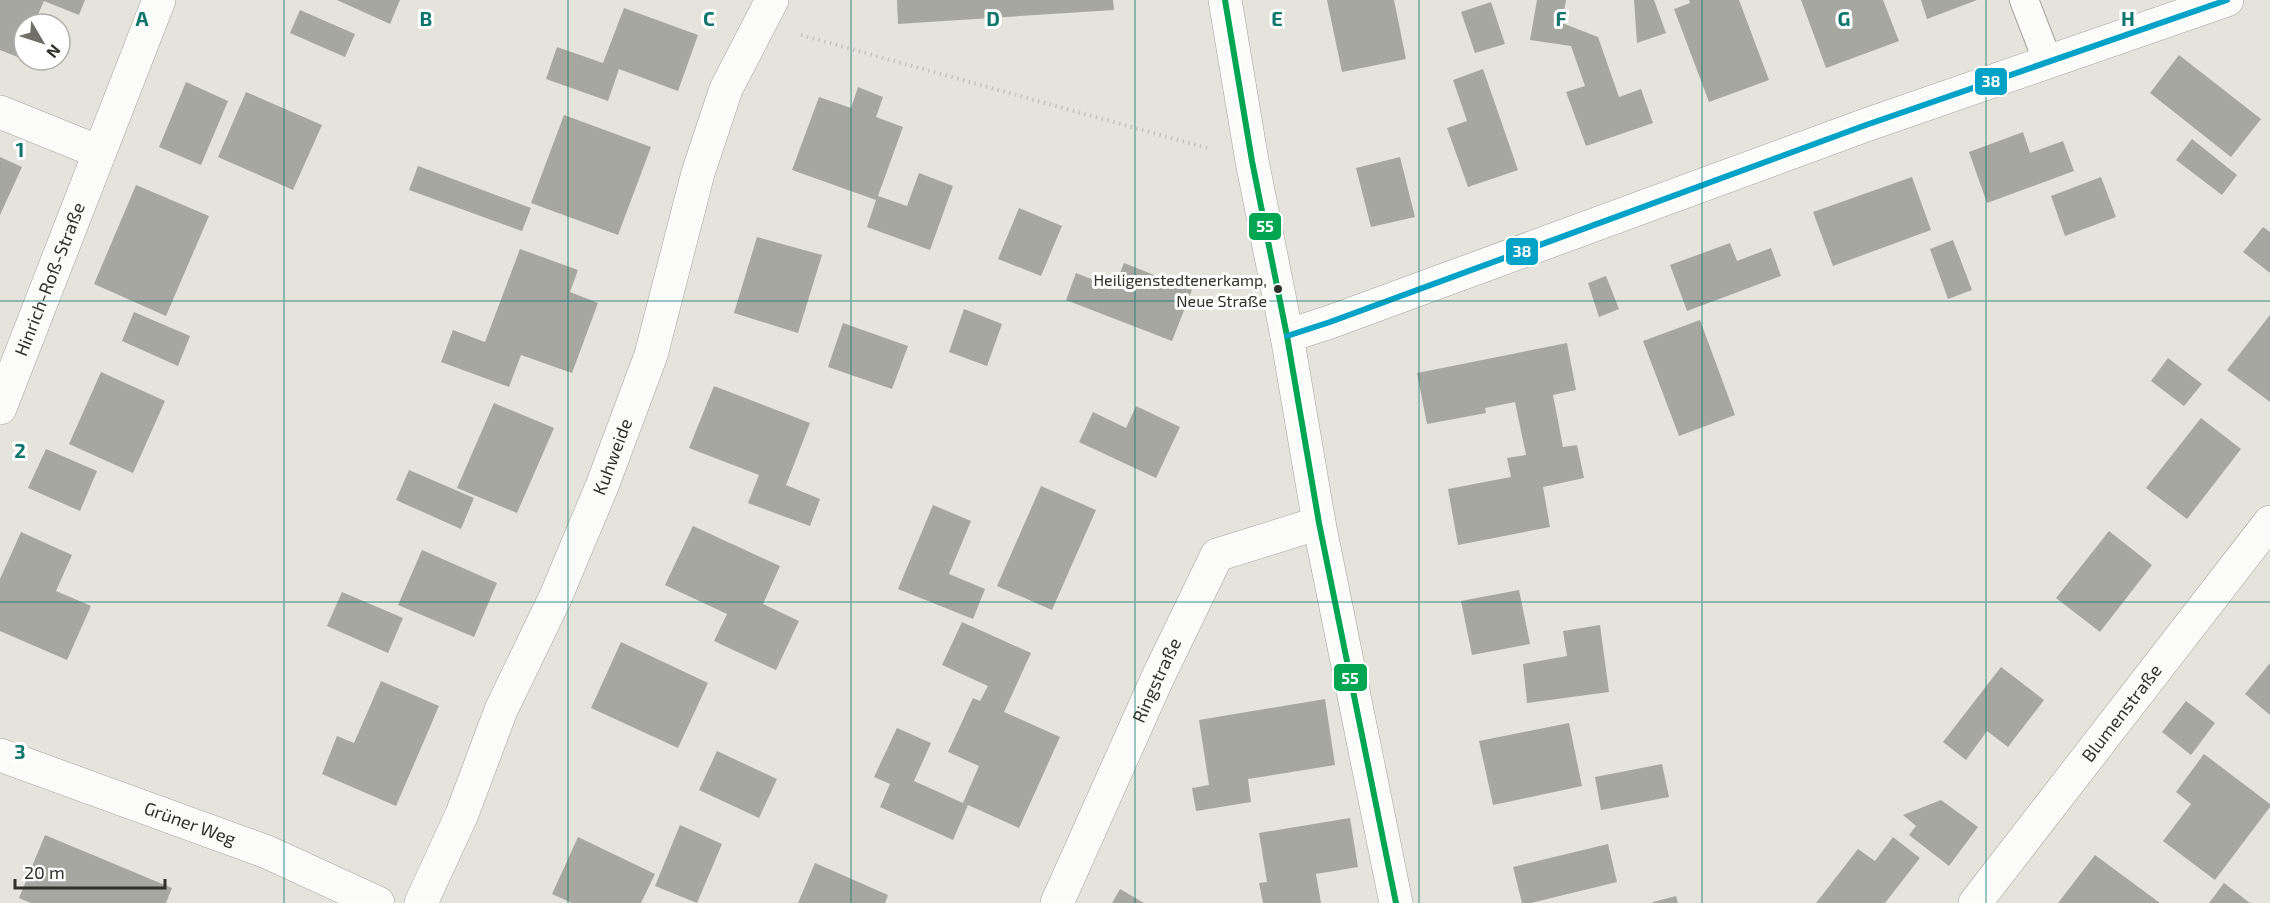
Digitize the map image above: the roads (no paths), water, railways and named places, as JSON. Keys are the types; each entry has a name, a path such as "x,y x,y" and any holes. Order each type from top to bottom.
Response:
{"street":[{"name":"Hinrich-Roß-Straße","path":"0,408 159,0"},
{"path":"1225,0 1319,523 1396,903"},
{"path":"1287,336 1866,125 2227,0"},
{"name":"Kuhweide","path":"421,903 462,814 501,710 556,596 602,486 651,355 698,173 726,88 766,12"},
{"path":"0,112 99,152"},
{"name":"Blumenstraße","path":"1975,903 2270,522"},
{"name":"Ringstraße","path":"1057,903 1158,677 1217,555 1319,523"},
{"name":"Grüner Weg","path":"0,755 267,852 378,903"}],"lane":[{"path":"2024,0 2048,62"}],"place":[{"name":"Heiligenstedtenerkamp, Neue Straße","path":"1278,289"}]}
